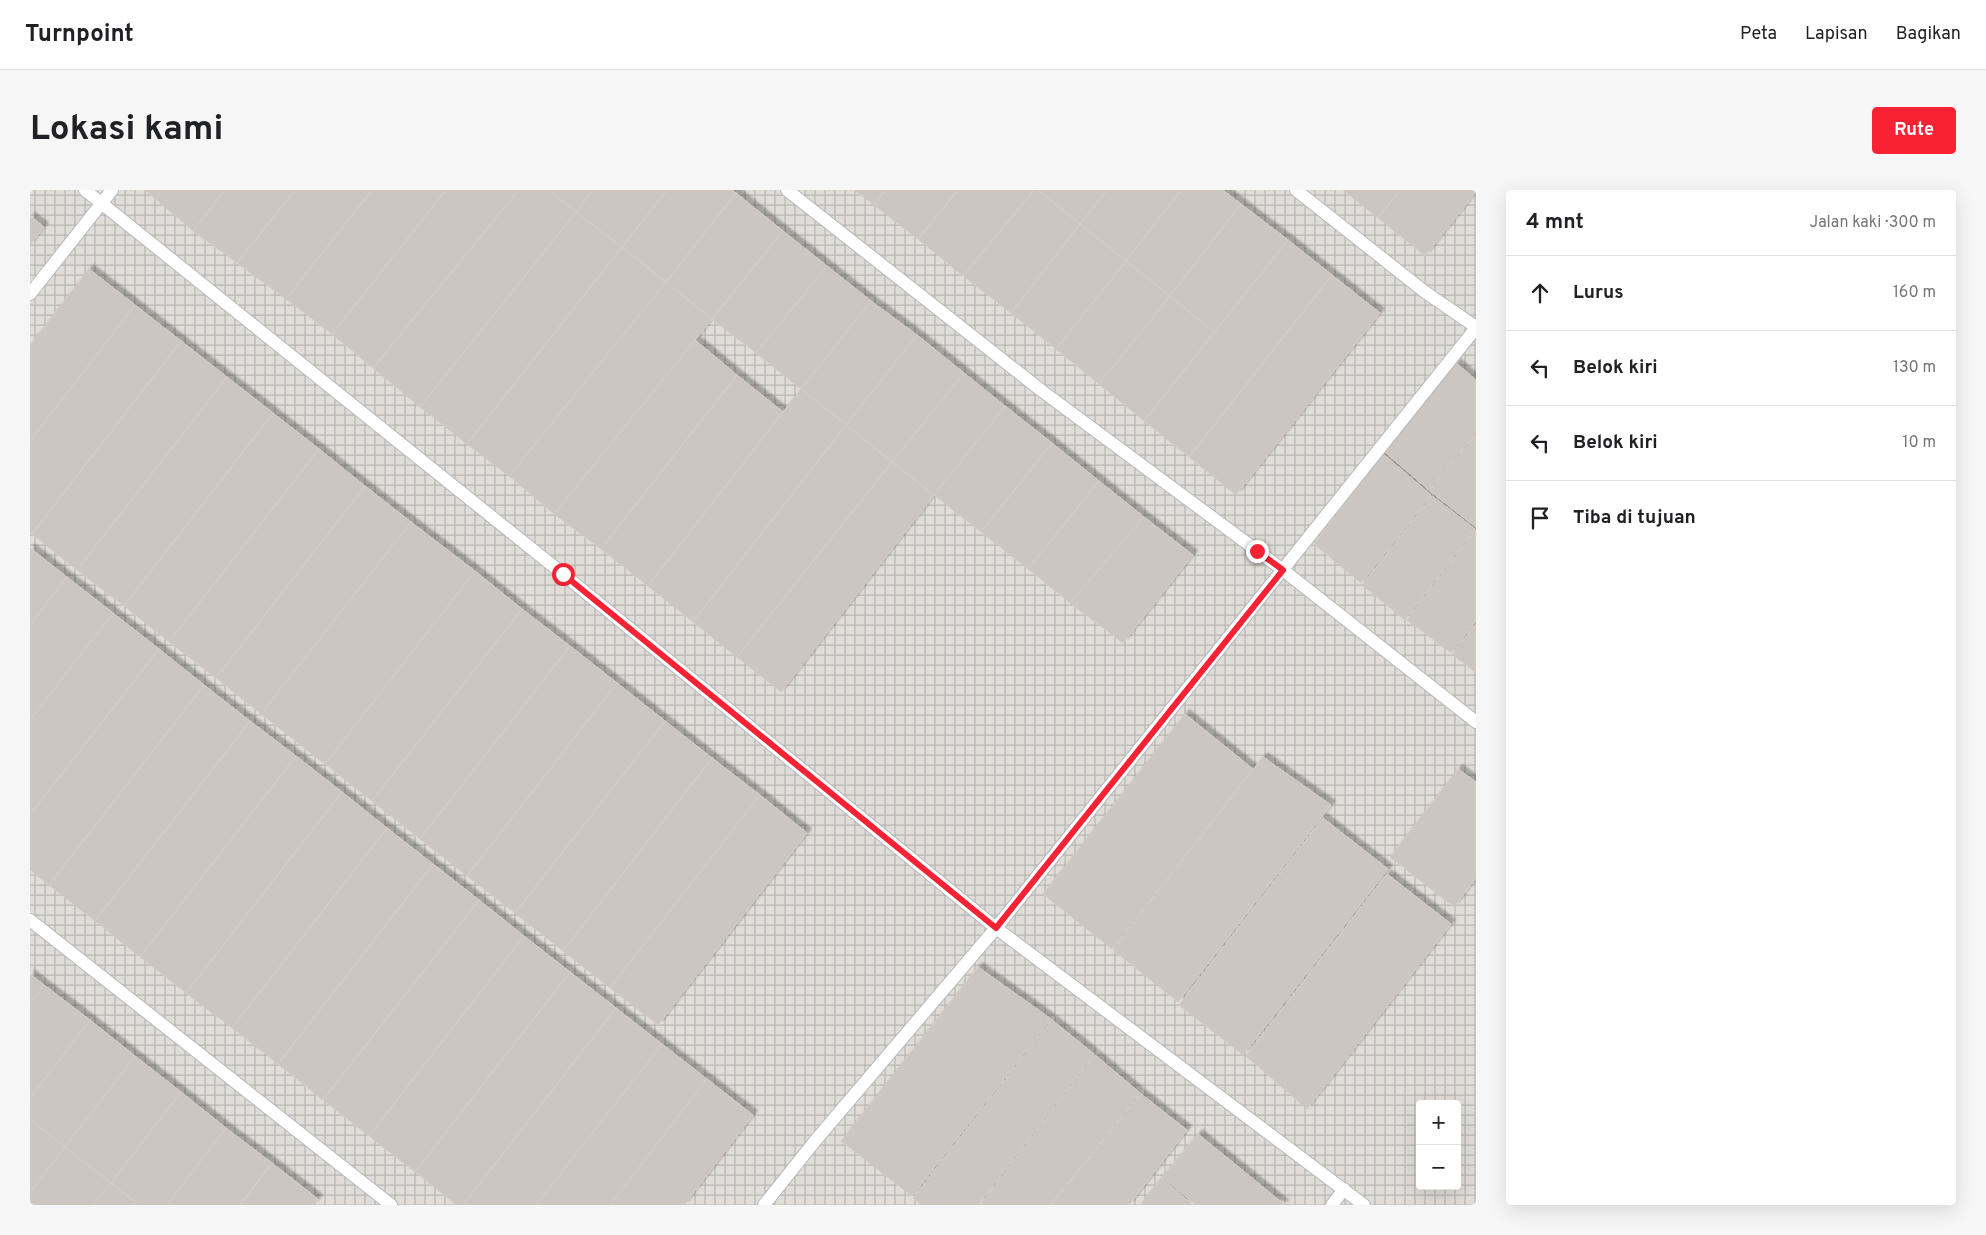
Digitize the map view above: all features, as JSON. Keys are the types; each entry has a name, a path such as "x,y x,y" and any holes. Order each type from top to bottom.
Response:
{"lane":[{"path":"85,190 563,574 996,928 1364,1205"},
{"path":"30,294 112,190"},
{"path":"786,190 1042,390 1283,570 1476,722"},
{"path":"764,1205 815,1141 996,928 1476,328 1425,292 1296,190"},
{"path":"30,920 391,1205"},
{"path":"1332,1205 1344,1189"}],"shaded area":[{"path":"30,190 1476,190 1476,1205 30,1205"}],"building":[{"path":"145,190 225,190 193,231"},
{"path":"225,190 295,190 237,263 193,231"},
{"path":"295,190 372,190 286,299 237,263"},
{"path":"372,190 446,190 332,334 286,299"},
{"path":"446,190 519,190 373,368 332,334"},
{"path":"519,190 549,190 576,212 420,407 373,368"},
{"path":"549,190 593,190 576,212"},
{"path":"593,190 667,190 622,247 576,212"},
{"path":"667,190 732,190 736,193 666,282 622,247"},
{"path":"854,190 885,190 874,205"},
{"path":"885,190 958,190 918,239 874,205"},
{"path":"958,190 1034,190 963,276 918,239"},
{"path":"1034,190 1038,190 1080,224 1011,313 963,276"},
{"path":"1038,190 1107,190 1080,224"},
{"path":"1107,190 1181,190 1126,261 1080,224"},
{"path":"1181,190 1223,190 1241,204 1170,296 1126,261"},
{"path":"1343,190 1400,190 1378,218"},
{"path":"1400,190 1476,190 1476,192 1425,256 1378,218"},
{"path":"736,193 783,231 712,319 666,282"},
{"path":"1241,204 1288,240 1214,332 1170,296"},
{"path":"576,212 622,247 467,444 420,407"},
{"path":"30,216 44,227 30,245"},
{"path":"1080,224 1126,261 1056,349 1011,313"},
{"path":"783,231 827,266 756,353 712,319"},
{"path":"1288,240 1332,275 1189,457 1144,421"},
{"path":"622,247 666,282 509,476 467,444"},
{"path":"1126,261 1170,296 1099,384 1056,349"},
{"path":"827,266 871,301 801,389 756,353"},
{"path":"89,269 135,305 30,441 30,345"},
{"path":"1332,275 1380,313 1236,495 1189,457"},
{"path":"666,282 712,319 554,514 509,476"},
{"path":"1170,296 1214,332 1144,421 1099,384"},
{"path":"871,301 917,335 846,425 801,389"},
{"path":"135,305 181,341 32,534 30,533 30,441"},
{"path":"917,335 964,373 892,462 846,425"},
{"path":"695,340 737,375 601,549 554,514"},
{"path":"181,341 227,377 77,570 32,534"},
{"path":"1456,363 1476,380 1476,433 1429,490 1385,452"},
{"path":"964,373 1005,406 934,495 892,462"},
{"path":"737,375 783,412 648,586 601,549"},
{"path":"227,377 273,413 124,606 77,570"},
{"path":"801,389 846,425 693,622 648,586"},
{"path":"1005,406 1052,443 981,532 934,495"},
{"path":"273,413 319,449 169,642 124,606"},
{"path":"846,425 892,462 737,657 693,622"},
{"path":"1476,435 1476,527 1430,491"},
{"path":"1052,443 1099,481 1028,569 981,532"},
{"path":"319,449 365,486 216,678 169,642"},
{"path":"1383,454 1431,495 1361,583 1314,544"},
{"path":"892,462 934,495 781,692 737,657"},
{"path":"1099,481 1144,517 1070,603 1028,569"},
{"path":"365,486 411,522 261,714 216,678"},
{"path":"1432,496 1475,529 1405,620 1362,585"},
{"path":"1144,517 1193,555 1123,643 1070,603"},
{"path":"411,522 475,571 325,764 261,714"},
{"path":"1476,530 1476,621 1451,653 1407,620"},
{"path":"30,548 67,577 30,625"},
{"path":"475,571 522,609 372,801 325,764"},
{"path":"67,577 113,613 30,720 30,625"},
{"path":"522,609 570,646 420,839 372,801"},
{"path":"113,613 159,649 30,815 30,720"},
{"path":"1476,624 1476,673 1452,654"},
{"path":"570,646 617,683 467,876 420,839"},
{"path":"159,649 204,685 49,885 30,870 30,815"},
{"path":"617,683 665,721 515,913 467,876"},
{"path":"204,685 250,721 95,921 49,885"},
{"path":"1185,714 1253,769 1112,949 1043,894"},
{"path":"250,721 296,756 140,957 95,921"},
{"path":"665,721 712,758 563,951 515,913"},
{"path":"296,756 342,792 186,993 140,957"},
{"path":"1263,757 1331,805 1178,1002 1113,950"},
{"path":"712,758 760,795 610,988 563,951"},
{"path":"1458,769 1476,782 1476,878 1454,907 1390,857"},
{"path":"342,792 387,828 232,1028 186,993"},
{"path":"760,795 807,833 658,1025 610,988"},
{"path":"1323,818 1388,869 1243,1055 1179,1005"},
{"path":"387,828 433,864 278,1064 232,1028"},
{"path":"433,864 479,900 323,1100 278,1064"},
{"path":"1387,874 1451,924 1307,1109 1246,1056"},
{"path":"479,900 524,936 369,1136 323,1100"},
{"path":"524,936 570,972 415,1172 369,1136"},
{"path":"978,967 1051,1019 912,1196 841,1141"},
{"path":"570,972 616,1008 463,1205 457,1205 415,1172"},
{"path":"30,974 44,985 30,1003"},
{"path":"44,985 90,1020 30,1098 30,1003"},
{"path":"616,1008 662,1044 536,1205 463,1205"},
{"path":"90,1020 135,1056 65,1147 30,1120 30,1098"},
{"path":"1052,1020 1094,1054 978,1205 922,1205 913,1198"},
{"path":"662,1044 707,1079 610,1205 536,1205"},
{"path":"1095,1055 1140,1093 1050,1205 980,1205"},
{"path":"135,1056 181,1092 111,1183 65,1147"},
{"path":"707,1079 753,1115 684,1205 610,1205"},
{"path":"181,1092 226,1128 167,1205 139,1205 111,1183"},
{"path":"1141,1094 1187,1130 1129,1205 1051,1205"},
{"path":"30,1120 65,1147 30,1192"},
{"path":"226,1128 272,1163 240,1205 167,1205"},
{"path":"1198,1134 1285,1205 1196,1205 1162,1177"},
{"path":"65,1147 111,1183 93,1205 30,1205 30,1192"},
{"path":"272,1163 318,1199 313,1205 240,1205"},
{"path":"1161,1178 1193,1205 1140,1205"},
{"path":"111,1183 139,1205 93,1205"}],"route":[{"path":"563,574 996,928 1283,570 1257,551"}]}
